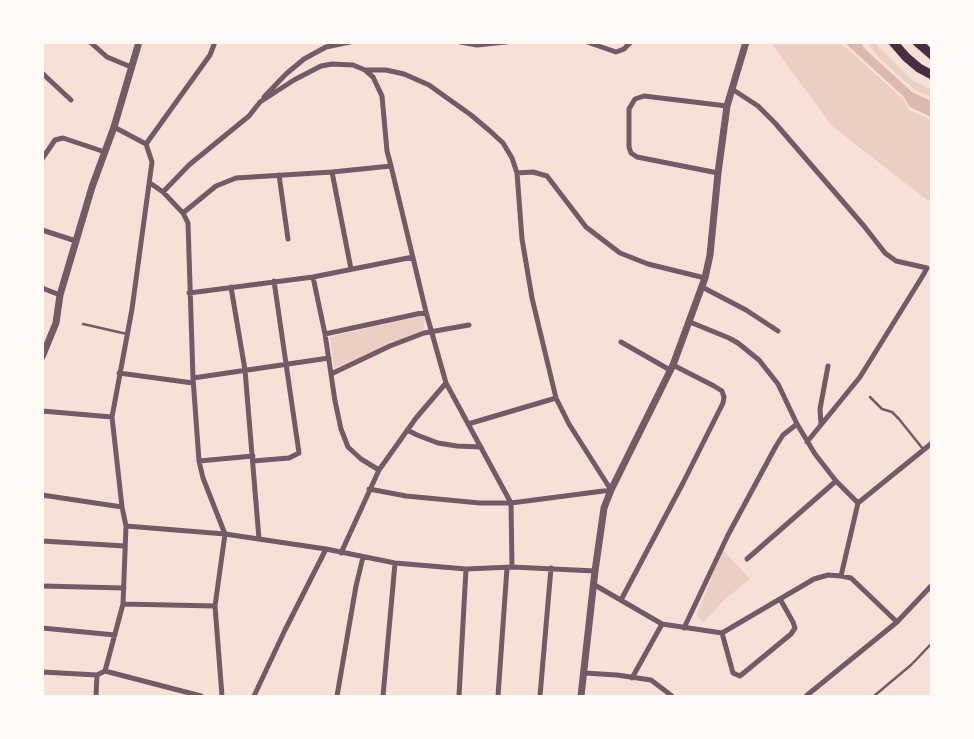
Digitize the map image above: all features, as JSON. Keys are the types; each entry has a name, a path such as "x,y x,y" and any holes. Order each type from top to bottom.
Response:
{"main road":[{"path":"893,42 906,57 919,68 932,75"},
{"path":"918,42 932,55"}],"street":[{"path":"90,42 107,57 131,67"},
{"path":"42,357 56,323 60,295 139,42"},
{"path":"146,144 210,55 214,42"},
{"path":"163,192 189,165 249,116 286,74 304,58 326,47 350,42"},
{"path":"460,42 477,45 506,42"},
{"path":"587,42 616,52 624,49 631,42"},
{"path":"582,696 594,571 604,508 611,490 672,368 705,278 710,255 727,106 746,42"},
{"path":"260,102 294,80 322,66 341,64 353,65 365,70 373,77 382,96 390,166 426,312 446,383 511,503 510,568 498,696"},
{"path":"365,70 386,70 404,74 429,85 471,115 503,143 512,158 517,173 523,248 532,298 556,398 568,424 611,490"},
{"path":"42,73 71,100"},
{"path":"732,90 758,106 775,123 885,253 896,261 929,267 860,377 807,442"},
{"path":"718,173 637,157 631,153 629,147 629,109 635,99 644,96 727,106"},
{"path":"105,671 123,604 126,526 122,507 112,417 127,334 152,162 146,144 114,127"},
{"path":"42,159 55,140 62,138 105,152"},
{"path":"42,145 48,150"},
{"path":"183,213 216,186 236,178 390,166"},
{"path":"332,172 351,269"},
{"path":"517,173 533,172 547,176 586,226 620,253 648,264 705,278"},
{"path":"279,175 288,239"},
{"path":"150,183 163,192 183,213 188,223 193,380 199,461 203,478 225,534 215,606 222,696"},
{"path":"42,230 76,241"},
{"path":"190,293 313,276 413,257"},
{"path":"313,276 341,430 348,447 361,459 379,470"},
{"path":"199,461 289,458 299,453 274,281"},
{"path":"702,287 746,310 778,331"},
{"path":"42,288 60,295"},
{"path":"232,288 245,370 259,539"},
{"path":"325,334 426,312"},
{"path":"690,322 734,340 760,360 778,384 807,442 836,481 858,503"},
{"path":"331,374 424,332 469,325"},
{"path":"621,342 672,368 714,386 722,391 724,397 683,483 621,600"},
{"path":"119,373 193,380 245,370 329,358"},
{"path":"821,424 820,409 828,366"},
{"path":"341,553 379,470 407,430 446,383"},
{"path":"468,424 556,398"},
{"path":"42,411 112,417"},
{"path":"684,628 728,535 776,446 783,435 797,424"},
{"path":"407,430 438,443 481,447"},
{"path":"841,576 858,503 932,443"},
{"path":"747,559 836,481"},
{"path":"369,489 406,496 480,503 511,503 611,490"},
{"path":"42,495 122,507"},
{"path":"126,526 225,534 395,563 466,569 551,568 594,571"},
{"path":"42,541 125,546"},
{"path":"254,696 284,630 326,550"},
{"path":"337,696 356,586 363,557"},
{"path":"383,696 395,563"},
{"path":"540,696 551,568"},
{"path":"459,696 466,569"},
{"path":"593,584 662,624 722,633 814,579 841,576 851,578 897,622"},
{"path":"806,696 897,622 932,585"},
{"path":"42,586 124,588"},
{"path":"722,633 733,673 740,676 790,634 794,628 793,622 780,599"},
{"path":"123,604 215,606"},
{"path":"632,678 662,624"},
{"path":"42,628 116,635"},
{"path":"42,672 97,675 105,671 201,696"},
{"path":"584,673 650,680 672,696"},
{"path":"96,696 97,675"}],"lane":[{"path":"83,324 127,334"},
{"path":"870,397 882,409 892,412 900,419 923,449"},
{"path":"874,696 911,665 932,643"}],"shaded area":[{"path":"771,43 841,43 903,99 909,110 931,120 931,201 927,200 832,126"},
{"path":"845,43 861,43 865,49 912,92 931,101 931,117 910,107 903,96"},
{"path":"867,43 875,43 912,80 931,90 931,97 915,90 880,59"},
{"path":"426,314 423,332 334,368 330,337"},
{"path":"723,550 750,579 724,600 704,622 698,618 697,613"}]}
